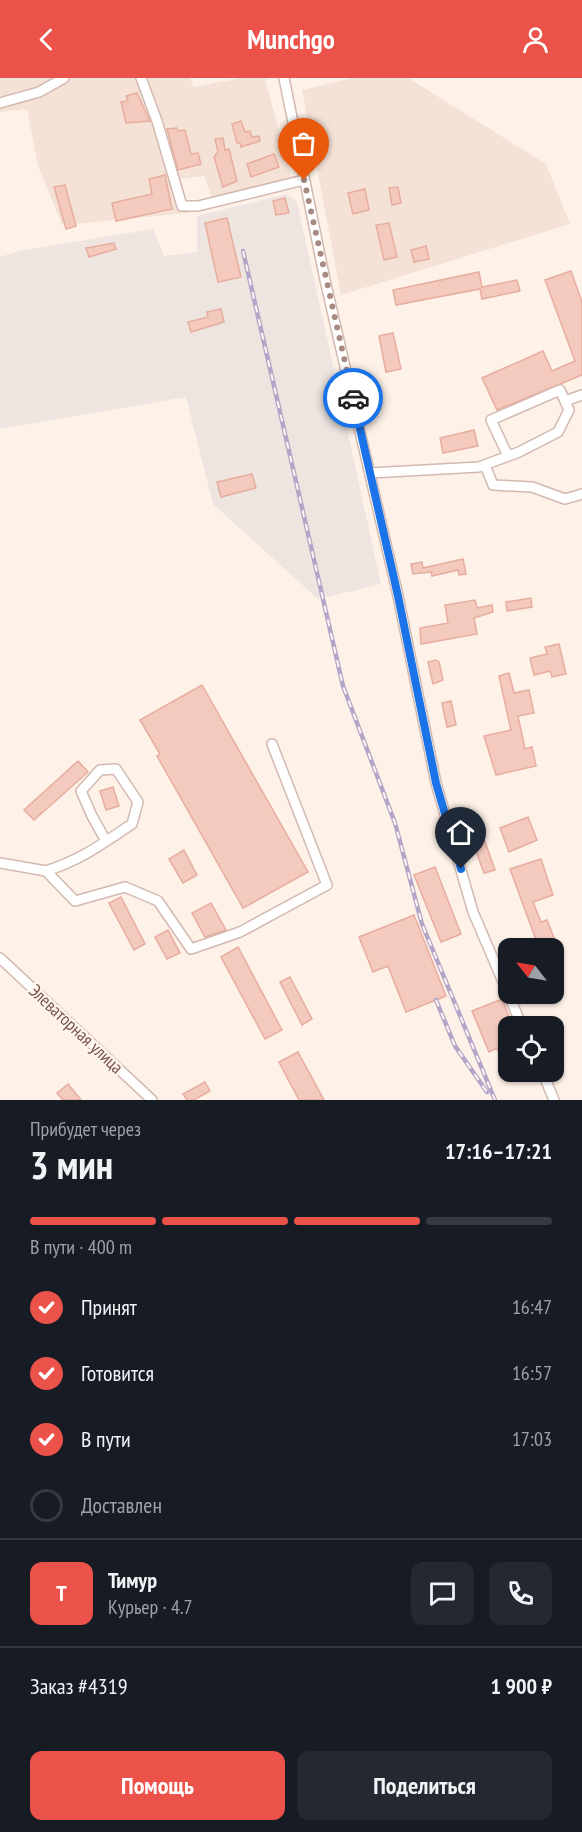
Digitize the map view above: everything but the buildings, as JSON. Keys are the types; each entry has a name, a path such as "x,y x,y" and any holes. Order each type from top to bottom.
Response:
{"street":[{"path":"0,103 39,92 63,78"},
{"path":"141,78 157,121 182,206 198,206 304,180"},
{"path":"284,78 304,180 370,473 436,783 473,912 518,1016"},
{"path":"370,473 485,465 508,456 558,432 569,410 560,390 490,420 508,456"},
{"path":"565,401 582,395"},
{"path":"485,465 494,485 532,488 565,499 582,494"},
{"path":"46,871 75,901 125,887 158,901 191,949 240,932 327,885 272,744"},
{"path":"0,863 46,871 76,862 132,824 138,802 116,769 100,770 81,791 106,841"},
{"name":"Элеваторная улица","path":"0,957 152,1100"},
{"path":"547,1082 554,1100"}],"shaded area":[{"path":"0,78 190,78 194,87 241,78 265,78 291,177 212,198 204,176 181,179 188,213 62,225 38,166 27,109 0,112"},
{"path":"353,78 408,78 546,164 570,224 341,295 302,90"},
{"path":"286,194 297,202 381,584 318,599 213,504 186,397 0,429 0,257 20,251 153,229 164,256 197,252 197,216"}],"railway":[{"path":"243,251 343,686 395,823 422,924 495,1100"},
{"path":"436,1000 455,1046 487,1092"}],"way so far":[{"path":"304,180 353,398"}],"route":[{"path":"353,398 398,596 436,783 461,869"}]}
